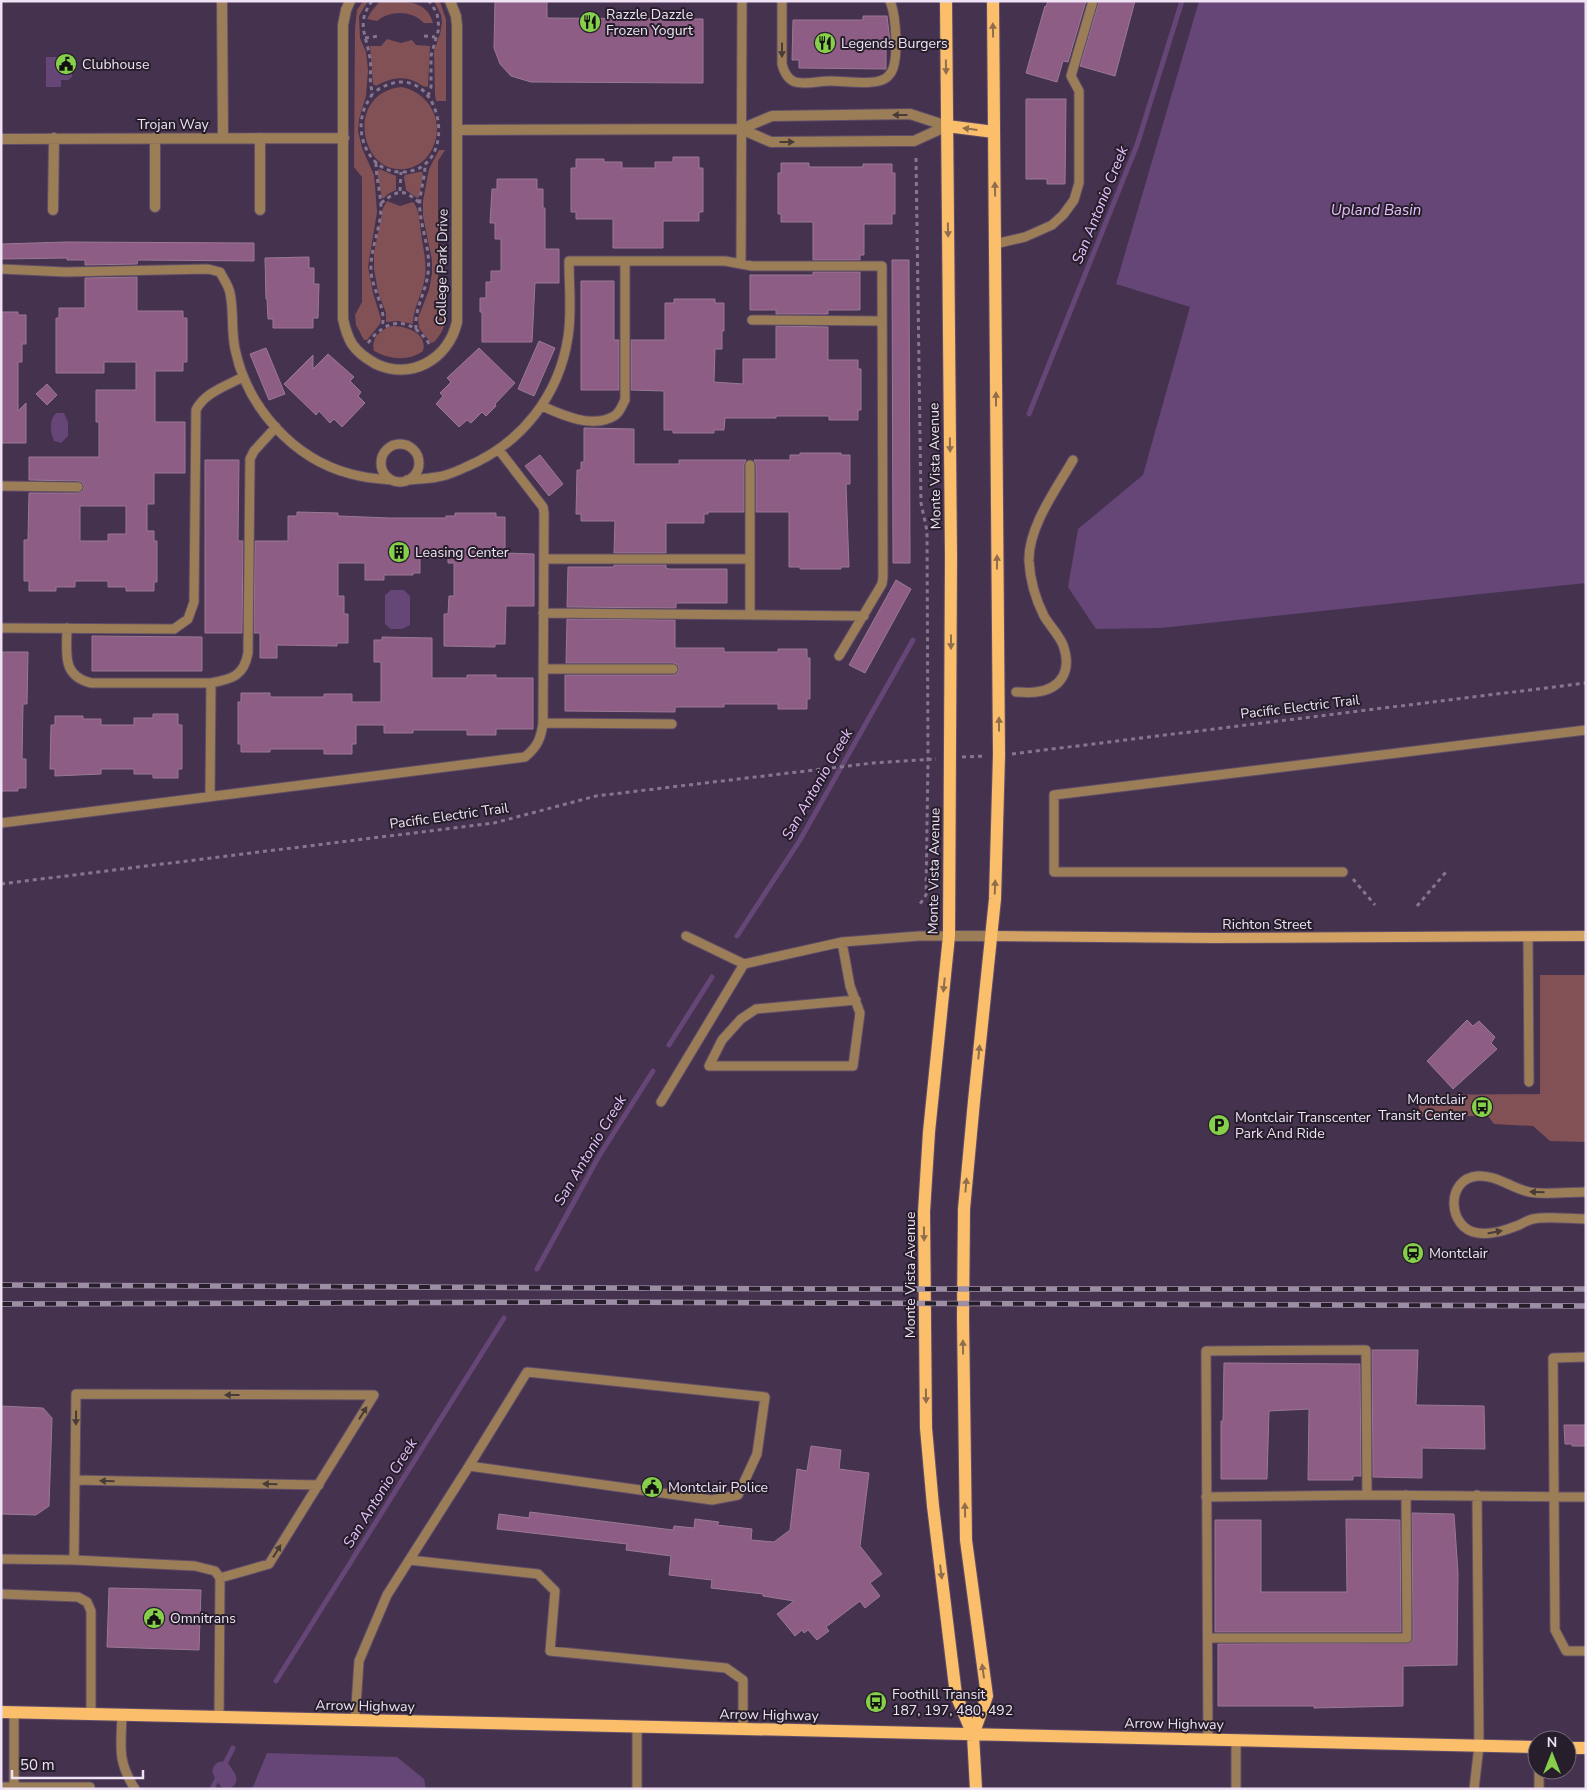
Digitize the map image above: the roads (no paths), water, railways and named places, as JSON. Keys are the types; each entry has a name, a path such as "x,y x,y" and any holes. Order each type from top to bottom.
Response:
{"main road":[{"name":"Monte Vista Avenue","path":"946,1 951,557 949,936 929,1132 924,1212 926,1428 933,1506 956,1695 973,1735 976,1789"},
{"name":"Monte Vista Avenue","path":"973,1735 987,1696 966,1540 963,1328 964,1209 995,899 999,755 993,1"},
{"path":"947,126 994,132"},
{"name":"Arrow Highway","path":"8,1712 1527,1747"}],"street":[{"path":"222,1 223,138"},
{"name":"College Park Drive","path":"350,1 343,25 343,319 352,344 360,354 380,366 400,371 422,365 437,356 450,341 457,322 457,26 456,16 450,1"},
{"path":"458,130 741,129 772,116 910,114 947,126"},
{"path":"741,129 771,142 886,141 914,140 947,126"},
{"path":"53,210 54,138"},
{"path":"154,138 154,207"},
{"path":"260,138 260,210"},
{"name":"Trojan Way","path":"1,139 344,138"},
{"name":"Richton Street","path":"949,936 1214,938 1586,936"}],"lane":[{"path":"741,263 742,1"},
{"path":"782,1 782,64 788,78 798,83 828,81 873,82 889,76 893,70 895,54 895,14 890,1"},
{"path":"995,244 1025,237 1052,225 1063,215 1074,200 1079,183 1078,91 1071,76 1093,1"},
{"path":"1,269 66,272 208,269 220,272 230,291 231,331 238,362 243,378 261,411 295,445 327,465 357,476 400,482 437,478 484,460 499,450 523,428 542,406 561,366 566,347 569,311 569,261 725,261 752,266 882,266 883,577 882,584 839,656"},
{"path":"542,406 576,420 602,420 615,416 620,409 625,400 625,261"},
{"path":"752,320 882,321"},
{"path":"1,628 174,629 188,619 194,602 196,410 206,397 243,378"},
{"path":"67,628 67,660 70,670 75,677 91,683 211,683 236,676 247,661 248,653 250,459 254,451 276,428"},
{"path":"392,480 382,470 382,456 386,450 400,444 413,450 417,456 417,470 407,480"},
{"path":"1,823 210,798 525,756 535,748 541,737 543,724 544,514 543,507 499,450"},
{"path":"1016,692 1036,692 1056,686 1065,675 1066,663 1062,645 1044,615 1032,583 1029,559 1033,534 1073,460"},
{"path":"750,465 750,615"},
{"path":"1,486 78,487"},
{"path":"544,558 750,559"},
{"path":"543,614 864,616"},
{"path":"543,669 673,669"},
{"path":"210,798 211,683"},
{"path":"543,724 672,724"},
{"path":"1343,872 1054,872 1054,795 1586,730"},
{"path":"686,936 744,964 842,942 910,936 949,936"},
{"path":"1528,937 1529,1082"},
{"path":"842,942 850,986 856,1000 860,1013 853,1066 709,1066 722,1040 741,1019 756,1009 856,1000"},
{"path":"661,1102 744,964"},
{"path":"1586,1192 1530,1192 1489,1177 1477,1176 1461,1183 1456,1191 1454,1201 1454,1212 1461,1223 1467,1230 1478,1233 1502,1231 1532,1219 1586,1219"},
{"path":"1208,1740 1206,1352 1366,1350 1367,1495"},
{"path":"1586,1357 1553,1358 1555,1630 1566,1651 1586,1651"},
{"path":"355,1721 359,1661 387,1595 527,1372 765,1397 757,1454 738,1494 712,1500 469,1466"},
{"path":"74,1560 76,1394 374,1395 269,1564 220,1578"},
{"path":"75,1480 318,1485"},
{"path":"1208,1638 1406,1638 1406,1495"},
{"path":"1474,1789 1479,1746 1477,1495"},
{"path":"1206,1497 1477,1495 1586,1497"},
{"path":"1,1559 74,1560 195,1566 215,1572 220,1578 219,1717"},
{"path":"409,1560 538,1574 555,1591 550,1651 726,1668 743,1680 744,1729"},
{"path":"1,1594 78,1597 87,1602 90,1611 90,1714"},
{"path":"8,1712 14,1788"},
{"path":"122,1715 121,1757 126,1775 135,1789"},
{"path":"637,1727 637,1789"},
{"path":"1236,1740 1236,1789"},
{"path":"1,1787 90,1787"}],"water":[{"name":"Upland Basin","path":"1199,1 1586,1 1586,583 1161,628 1096,629 1068,587 1078,529 1143,475 1190,307 1116,284"},
{"path":"46,57 61,57 61,65 69,65 72,68 72,77 68,80 61,80 61,87 46,87"},
{"path":"56,413 64,413 68,422 68,436 61,443 54,441 52,434 51,423"},
{"path":"391,590 404,590 410,596 410,625 402,629 391,629 385,624 385,595"},
{"path":"267,1753 397,1757 424,1779 426,1789 252,1789"}],"waterway":[{"name":"San Antonio Creek","path":"1029,414 1137,145 1182,1"},
{"name":"San Antonio Creek","path":"737,936 800,840 913,640"},
{"name":"San Antonio Creek","path":"669,1045 712,977"},
{"name":"San Antonio Creek","path":"537,1269 599,1156 653,1071"},
{"name":"San Antonio Creek","path":"276,1681 504,1318"},
{"name":"San Antonio Creek","path":"212,1789 233,1748"},
{"path":"222,1771 227,1779"}],"railway":[{"path":"1,1285 824,1289 1586,1289"},
{"path":"1,1304 589,1302 1586,1306"}],"place":[{"name":"Razzle Dazzle Frozen Yogurt","path":"590,22"},
{"name":"Legends Burgers","path":"825,43"},
{"name":"Clubhouse","path":"66,64"},
{"name":"Leasing Center","path":"399,552"},
{"name":"Montclair Transit Center","path":"1482,1107"},
{"name":"Montclair Transcenter Park And Ride","path":"1219,1125"},
{"name":"Montclair","path":"1413,1253"},
{"name":"Montclair Police","path":"652,1487"},
{"name":"Omnitrans","path":"154,1618"},
{"name":"Foothill Transit 187, 197, 480, 492","path":"876,1702"}]}
